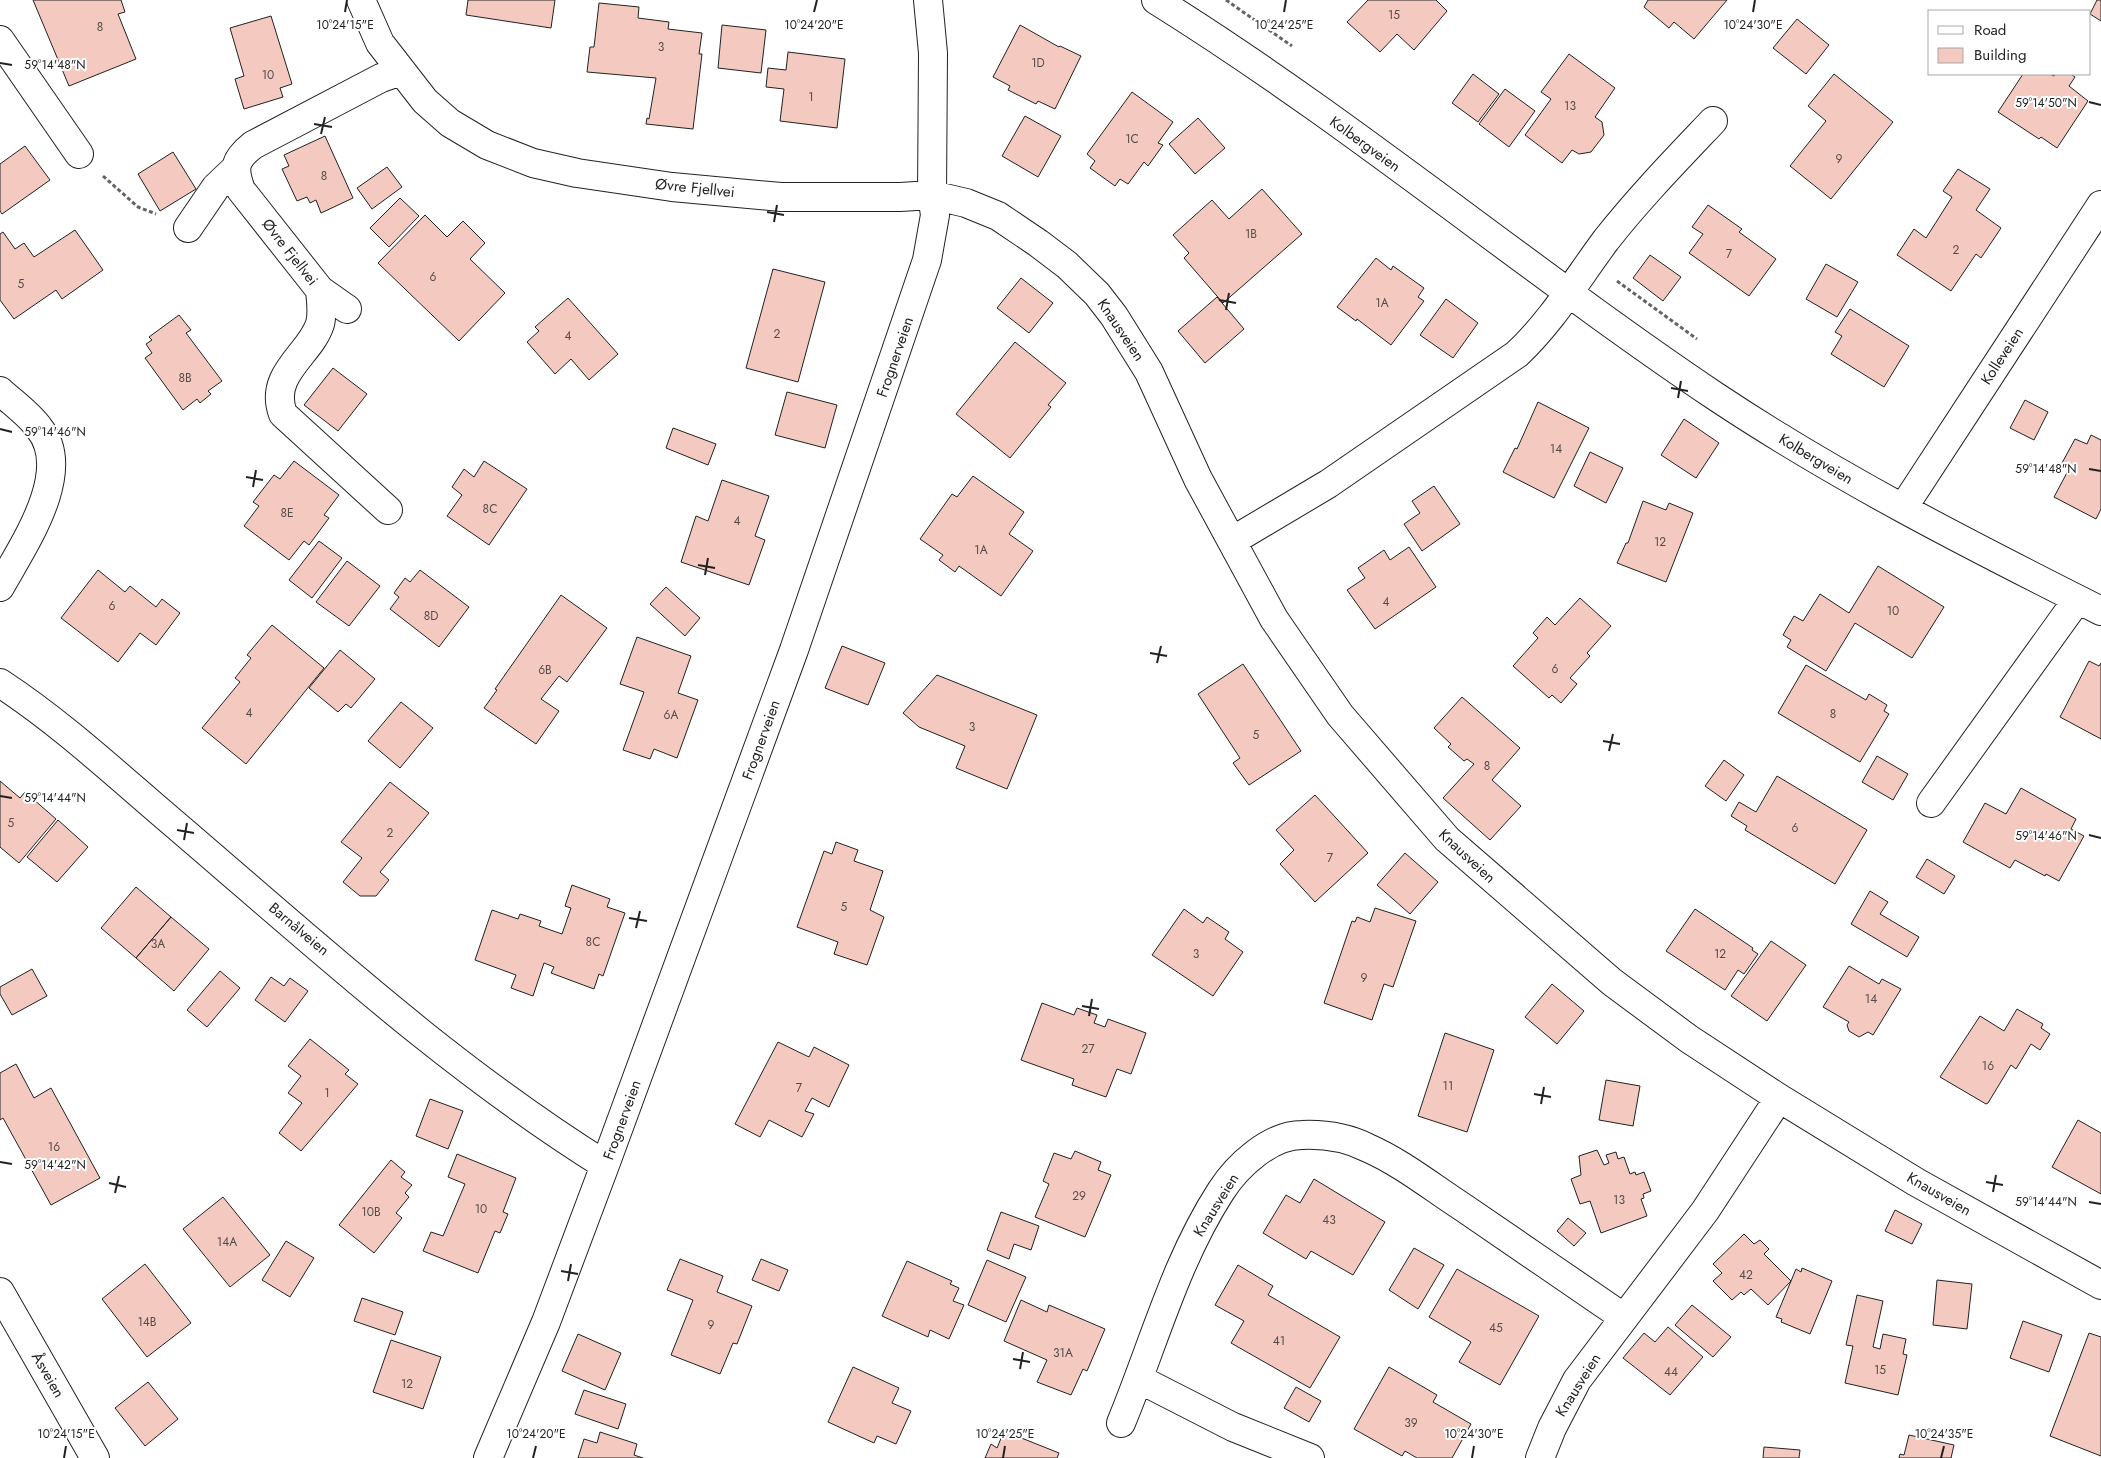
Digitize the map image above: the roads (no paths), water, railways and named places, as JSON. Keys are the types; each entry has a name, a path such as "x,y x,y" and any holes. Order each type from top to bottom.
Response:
{"street":[{"name":"Øvre Fjellvei","path":"362,0 380,43 425,101 450,123 487,145 533,163 577,173 672,187 781,196 900,197 932,195"},
{"name":"Frognerveien","path":"488,1458 546,1322 794,650 899,348 927,260 935,215 932,195 933,53 928,0"},
{"name":"Kolbergveien","path":"1156,0 1340,126 1713,395 1853,482 2089,606 1931,803"},
{"path":"0,40 79,154"},
{"path":"188,228 216,187 236,168 241,154 253,145 381,78 401,71"},
{"path":"1232,541 1336,478 1517,354 1538,334 1571,293 1591,262 1644,194 1713,121"},
{"name":"Øvre Fjellvei","path":"236,168 236,175 241,190 320,290 322,310 319,326 285,378 280,404 283,414 388,510"},
{"name":"Knausveien","path":"932,195 966,203 998,216 1038,242 1067,265 1097,294 1114,316 1149,372 1198,479 1274,619 1340,715 1447,839 1612,982 1689,1039 1779,1098 1916,1182 2101,1285"},
{"name":"Kolleveien","path":"1902,508 2101,205"},
{"path":"320,290 347,309"},
{"path":"0,391 40,428 50,450 52,463 48,489 35,524 0,587"},
{"name":"Barnålveien","path":"0,683 76,740 374,993 500,1094 605,1165"},
{"name":"Knausveien","path":"1540,1458 1552,1428 1577,1380 1623,1317 1662,1270 1705,1210 1779,1098"},
{"name":"Knausveien","path":"1120,1423 1194,1240 1221,1191 1234,1173 1262,1150 1282,1140 1301,1135 1342,1138 1369,1148 1413,1174 1623,1317"},
{"name":"Åsveien","path":"0,1292 95,1458"},
{"path":"1139,1379 1233,1427 1310,1458"}]}
